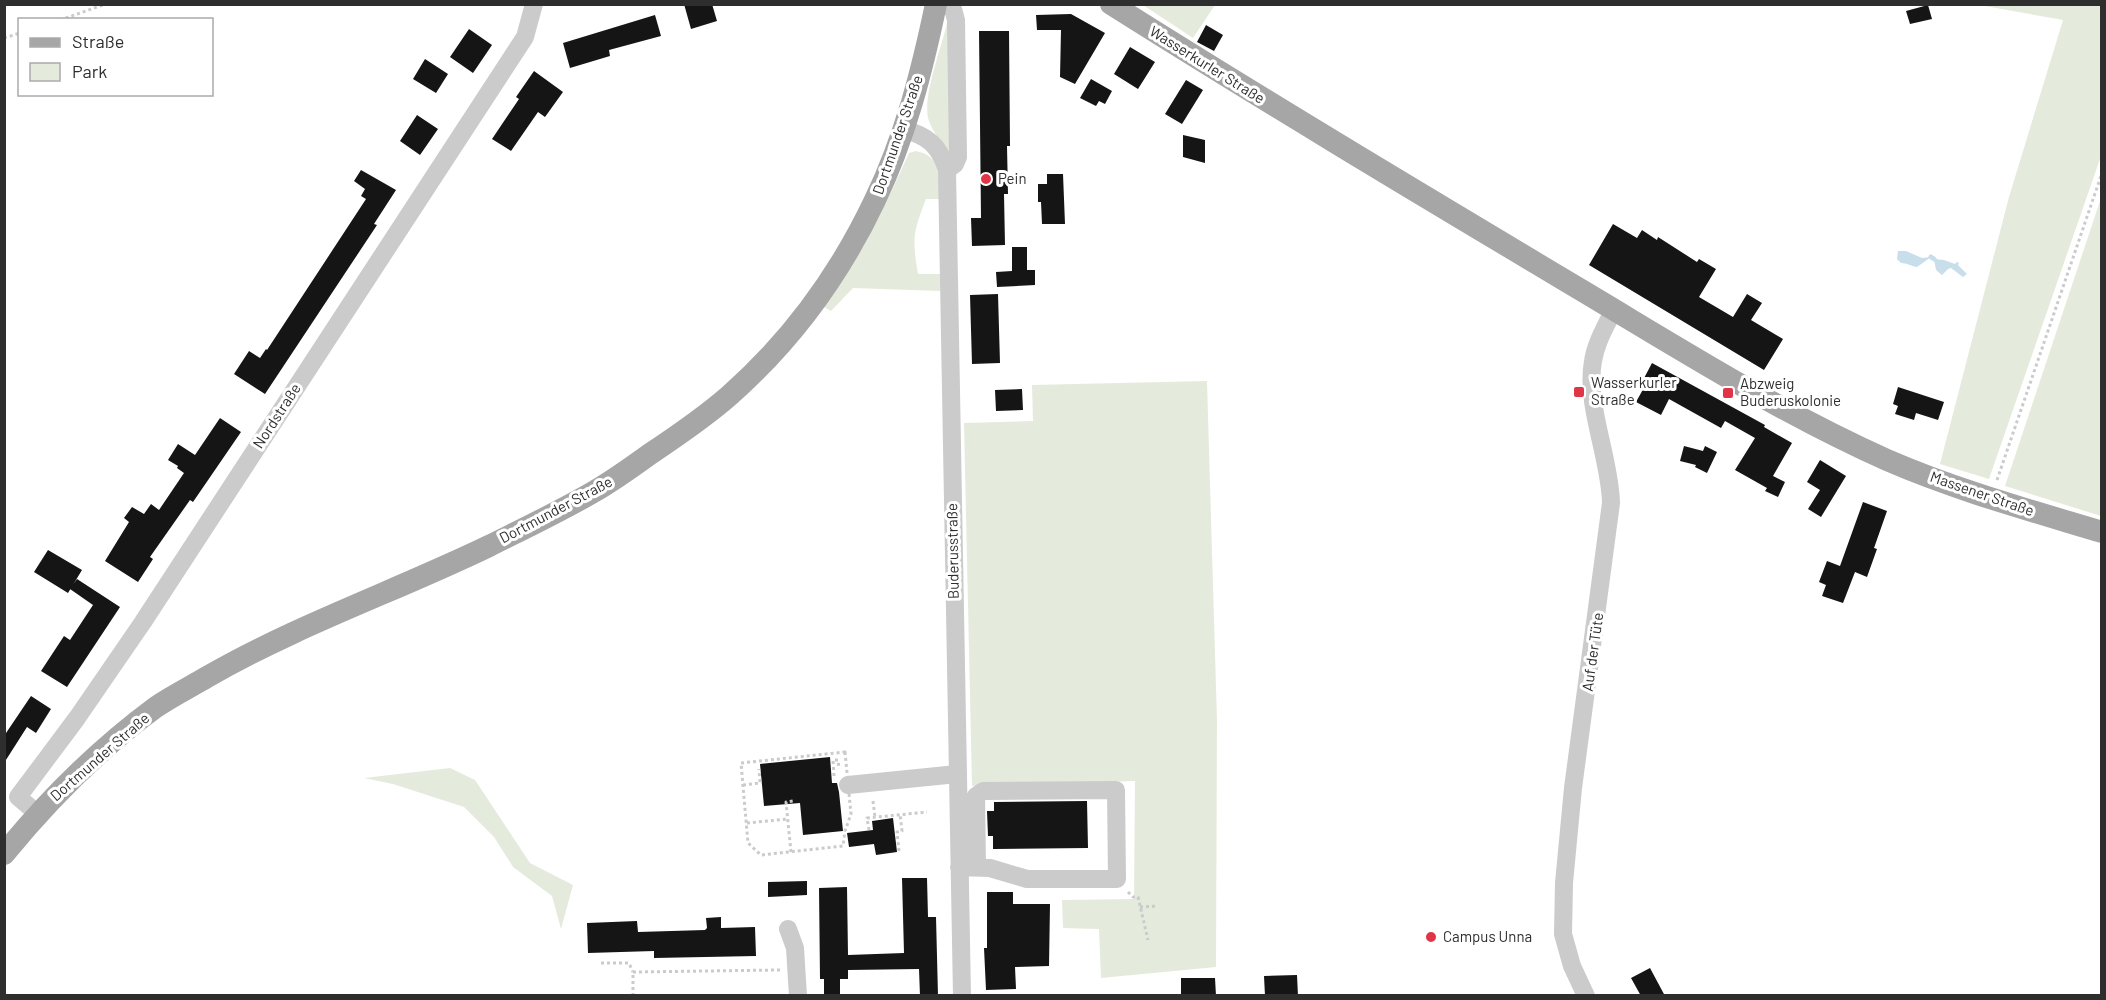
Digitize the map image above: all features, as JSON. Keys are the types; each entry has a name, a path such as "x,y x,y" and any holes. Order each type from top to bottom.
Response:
{"main road":[{"name":"Dortmunder Straße","path":"4,854 38,814 104,748 159,705 244,657 327,617 488,546 597,490 680,434 729,395 775,350 818,298 850,248 876,199 903,129 918,80 936,4"},
{"name":"Wasserkurler Straße","path":"1111,4 1274,107 1614,309 1784,408 1865,450"},
{"name":"Massener Straße","path":"1865,450 1990,499 2102,532"}],"street":[{"name":"Nordstraße","path":"38,814 18,797 77,718 143,622 525,37 534,4"},
{"path":"945,4 953,9 956,20 958,157 955,164 947,170"},
{"name":"Buderusstraße","path":"903,129 919,134 933,144 942,156 947,170 957,774 968,867 962,996"},
{"name":"Auf der Tüte","path":"1587,996 1572,966 1563,934 1564,883 1573,788 1611,503 1609,472 1592,391 1592,371 1597,346 1614,309"},
{"path":"848,785 957,774"},
{"path":"1116,790 1117,879 1027,879 990,868 968,867 976,796 982,792 1116,790"},
{"path":"788,929 795,948 798,996"}],"path":[{"path":"66,18 106,4"},
{"path":"1990,499 2102,173"},
{"path":"845,752 848,785 851,814 843,846 761,855 748,843 741,763 845,752"},
{"path":"743,785 760,783 759,769"},
{"path":"791,852 786,802 793,801"},
{"path":"869,830 867,818 927,812"},
{"path":"899,851 897,832 902,831 900,814"},
{"path":"747,823 788,819"},
{"path":"1117,879 1133,897 1137,897 1148,940"},
{"path":"1140,907 1158,906"},
{"path":"601,963 629,963 633,972 633,996"},
{"path":"633,972 797,970"}],"green space":[{"path":"1143,5 1215,5 1193,38"},
{"path":"1979,5 2102,5 2101,156 1989,479 1940,464 2009,197 2063,20"},
{"path":"947,23 950,152 933,130 927,111 933,73"},
{"path":"916,151 931,158 939,175 939,199 926,199 916,228 914,243 918,274 940,274 940,291 853,288 831,311 824,307 864,245 909,153"},
{"path":"2101,198 2101,516 2005,486"},
{"path":"1207,381 1217,721 1216,967 1101,978 1099,929 1063,928 1062,900 1134,899 1135,781 972,786 964,423 1033,421 1032,385"},
{"path":"450,768 475,780 530,863 573,885 561,929 552,896 513,867 494,837 464,807 393,784 364,778"}],"water":[{"path":"1898,251 1906,251 1922,258 1931,257 1917,267 1901,263 1897,259"},
{"path":"1934,259 1955,264 1957,262 1967,274 1963,277 1951,268 1942,275 1936,270"}],"building":[{"path":"684,4 712,4 717,21 691,29"},
{"path":"1928,5 1932,19 1910,24 1906,11"},
{"path":"1071,14 1105,33 1075,84 1060,77 1061,30 1037,30 1036,15"},
{"path":"655,15 661,36 609,50 610,56 570,68 563,43"},
{"path":"1206,25 1223,35 1214,51 1197,42"},
{"path":"469,29 492,45 473,73 450,57"},
{"path":"979,31 1009,31 1010,146 1007,146 1008,194 1004,194 1005,245 972,246 971,218 981,218"},
{"path":"1130,47 1155,62 1138,89 1114,74"},
{"path":"425,59 448,74 436,93 413,79"},
{"path":"534,71 563,92 545,117 538,112 511,151 492,139 519,99 516,97"},
{"path":"1091,79 1112,91 1105,104 1099,101 1096,106 1080,98"},
{"path":"1186,80 1203,90 1182,124 1165,114"},
{"path":"417,115 438,129 420,155 400,141"},
{"path":"1183,135 1205,140 1205,163 1183,157"},
{"path":"361,170 396,190 374,224 377,225 265,394 234,374 249,351 260,358 267,350 366,199 361,196 365,189 354,181"},
{"path":"1047,174 1063,174 1065,224 1042,224 1038,184 1047,184"},
{"path":"1613,224 1637,238 1642,230 1657,240 1658,237 1697,262 1699,259 1716,269 1699,297 1733,317 1747,294 1762,303 1751,320 1783,339 1764,370 1589,265"},
{"path":"1012,247 1027,247 1027,270 1035,270 1035,285 997,287 996,272 1012,271"},
{"path":"998,294 1000,363 972,364 970,295"},
{"path":"1652,363 1765,425 1764,427 1792,443 1773,476 1785,482 1778,497 1765,491 1767,488 1735,470 1755,438 1725,421 1721,428 1669,399 1661,415 1636,402 1646,384 1642,382"},
{"path":"1898,387 1944,402 1938,420 1916,413 1914,420 1895,414 1898,406 1893,404"},
{"path":"1022,389 1023,410 996,411 995,390"},
{"path":"220,418 241,432 193,502 190,500 150,557 153,559 138,582 105,561 129,522 124,518 132,507 144,514 151,504 159,510 184,473 168,460 178,444 195,455"},
{"path":"1684,446 1703,451 1705,446 1717,452 1707,473 1695,467 1696,465 1680,461"},
{"path":"1820,460 1846,476 1821,517 1808,509 1820,490 1807,482"},
{"path":"1863,502 1887,511 1867,577 1855,572 1843,603 1822,596 1826,585 1819,582 1827,561 1840,566"},
{"path":"48,550 82,570 68,593 34,572"},
{"path":"77,579 120,607 67,687 41,671 64,636 70,640 93,605 70,589"},
{"path":"31,696 51,709 36,733 27,727 4,763 4,736"},
{"path":"830,757 832,783 837,783 839,792 843,831 803,835 800,803 764,806 760,764"},
{"path":"1087,801 1088,848 993,849 993,836 988,836 987,811 994,811 994,802"},
{"path":"893,818 897,852 876,855 874,844 849,847 847,833 873,830 872,821"},
{"path":"902,878 927,878 928,917 936,917 938,996 920,996 919,969 848,970 848,979 840,979 840,996 824,996 824,979 820,979 819,888 847,887 848,955 904,953"},
{"path":"807,881 807,895 768,897 768,882"},
{"path":"987,892 1013,892 1013,904 1050,904 1049,966 1015,967 1016,989 986,990 984,948 987,948"},
{"path":"721,917 721,928 755,927 756,956 654,958 654,951 588,953 587,923 637,921 638,932 705,930 707,928 706,918"},
{"path":"1650,968 1665,996 1641,996 1631,978"},
{"path":"1297,975 1298,996 1265,996 1264,976"},
{"path":"1181,978 1215,978 1216,996 1181,996"}],"place":[{"name":"Pein","path":"986,179"},
{"name":"Wasserkurler Straße","path":"1579,392"},
{"name":"Abzweig Buderuskolonie","path":"1728,393"},
{"name":"Campus Unna","path":"1431,937"}]}
